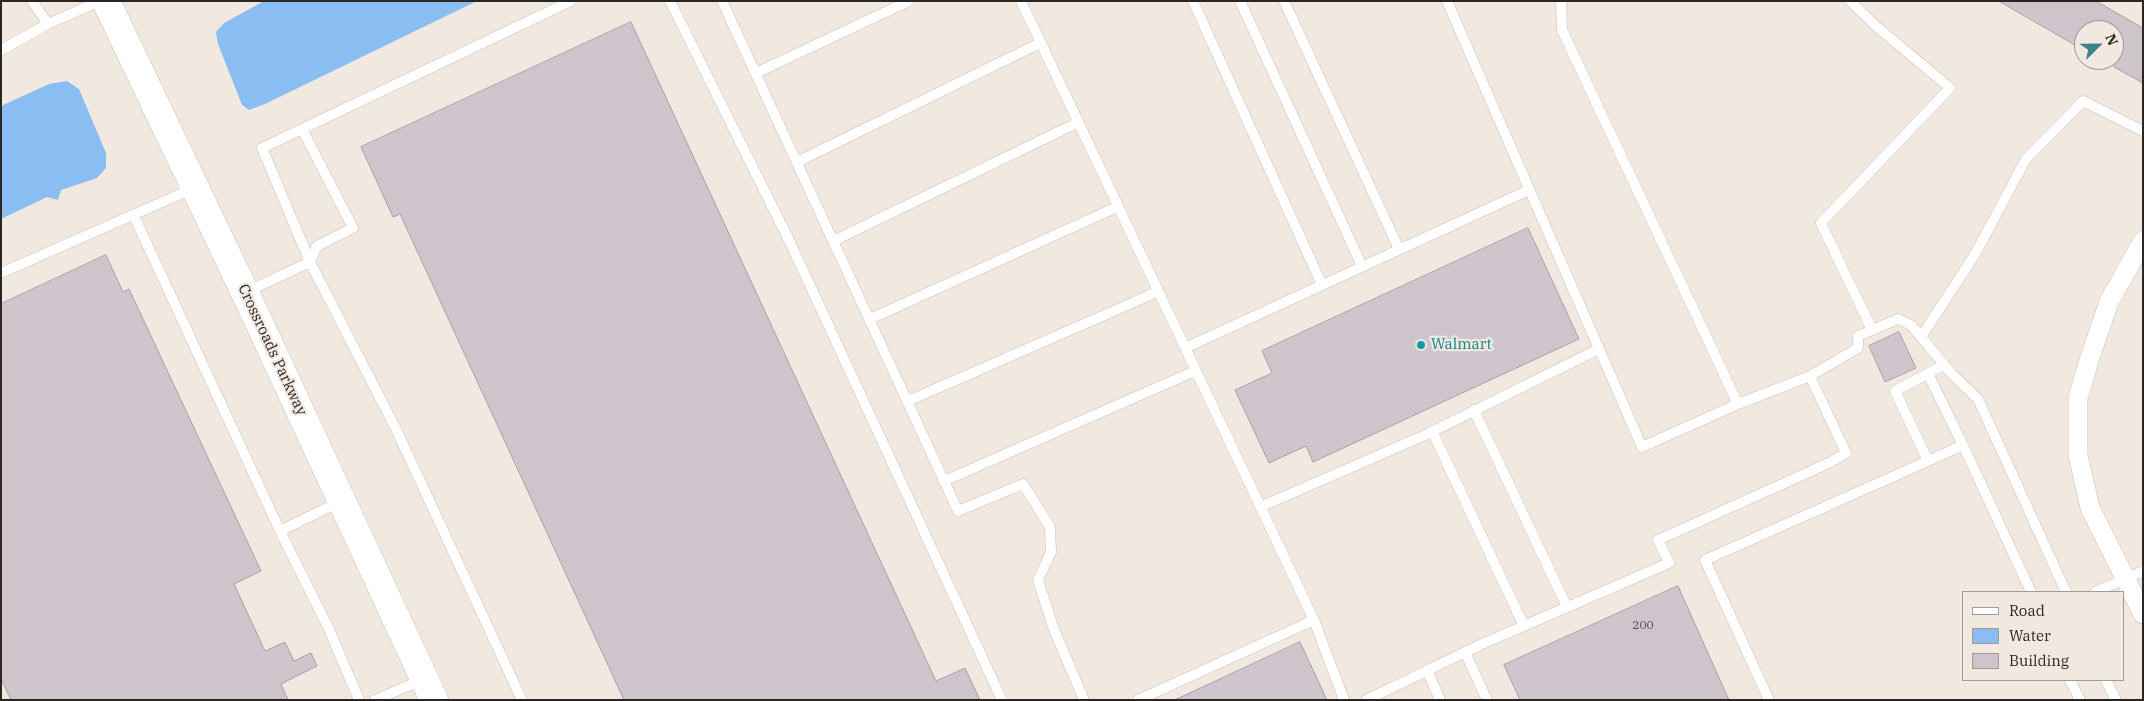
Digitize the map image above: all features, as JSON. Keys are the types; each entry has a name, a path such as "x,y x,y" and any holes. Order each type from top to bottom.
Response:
{"street":[{"name":"Crossroads Parkway","path":"106,1 245,293 429,689"},
{"path":"2143,241 2109,302 2078,398 2078,455 2090,508 2135,575 2143,614"}],"lane":[{"path":"32,1 48,24"},
{"path":"1,50 48,24 100,1"},
{"path":"522,700 395,427 310,262 262,148 571,1"},
{"path":"670,1 789,240 1002,700"},
{"path":"722,1 958,511 1023,484 1050,527 1051,552 1038,580 1053,627 1084,700"},
{"path":"756,73 909,1"},
{"path":"1021,1 1077,123 1314,620 1344,700"},
{"path":"1193,1 1322,285"},
{"path":"1240,1 1362,266"},
{"path":"1284,1 1399,249"},
{"path":"1447,1 1642,447 1738,404 1810,376 1858,348 1858,336 1898,319 1911,325 1944,365 1978,398 2066,591"},
{"path":"1561,1 1562,30 1738,404"},
{"path":"1850,1 1877,27 1950,88 1820,223 1872,330"},
{"path":"797,162 1040,43"},
{"path":"1921,337 1974,256 2026,159 2083,101 2143,131"},
{"path":"833,241 1077,123"},
{"path":"245,293 310,262 317,246 353,228 302,129"},
{"path":"1,273 195,188"},
{"path":"1185,348 1530,190"},
{"path":"870,319 1118,207"},
{"path":"134,216 280,531 328,627 359,700"},
{"path":"908,401 1158,292"},
{"path":"1260,507 1432,431 1599,349"},
{"path":"1928,461 1895,391 1944,365"},
{"path":"944,481 1195,370"},
{"path":"1928,374 1964,445 2030,591"},
{"path":"1366,700 1465,652 1669,563 1658,540 1828,463 1846,453 1810,376"},
{"path":"1474,410 1567,607"},
{"path":"1432,431 1524,626"},
{"path":"1769,700 1705,560 1964,445"},
{"path":"280,531 342,500"},
{"path":"2097,591 2135,575"},
{"path":"1138,700 1314,620"},
{"path":"1465,652 1488,700"},
{"path":"1427,670 1440,700"},
{"path":"2070,681 2080,700"},
{"path":"2106,681 2116,700"},
{"path":"376,700 429,689"}],"water":[{"path":"264,1 477,1 249,110 242,105 218,44 216,32 224,23"},
{"path":"67,81 79,89 106,153 106,168 97,178 61,190 58,200 47,197 1,219 1,106 49,84"}],"building":[{"path":"1999,1 2096,1 2143,28 2143,83 2119,70 2124,70 2124,20 2074,20 2074,44"},
{"path":"631,22 936,681 965,668 980,700 624,700 400,214 393,217 361,147"},
{"name":"Walmart","path":"1528,228 1579,339 1313,462 1306,446 1269,463 1235,390 1272,373 1262,351"},
{"path":"106,255 123,292 129,289 261,571 234,584 265,651 285,642 294,661 311,653 317,666 281,684 288,700 11,700 1,679 1,304"},
{"path":"1899,332 1916,368 1885,382 1869,346"},
{"path":"1678,586 1729,700 1520,700 1504,665"},
{"path":"1300,642 1327,700 1175,700"}],"place":[{"name":"Walmart","path":"1421,345"}]}
